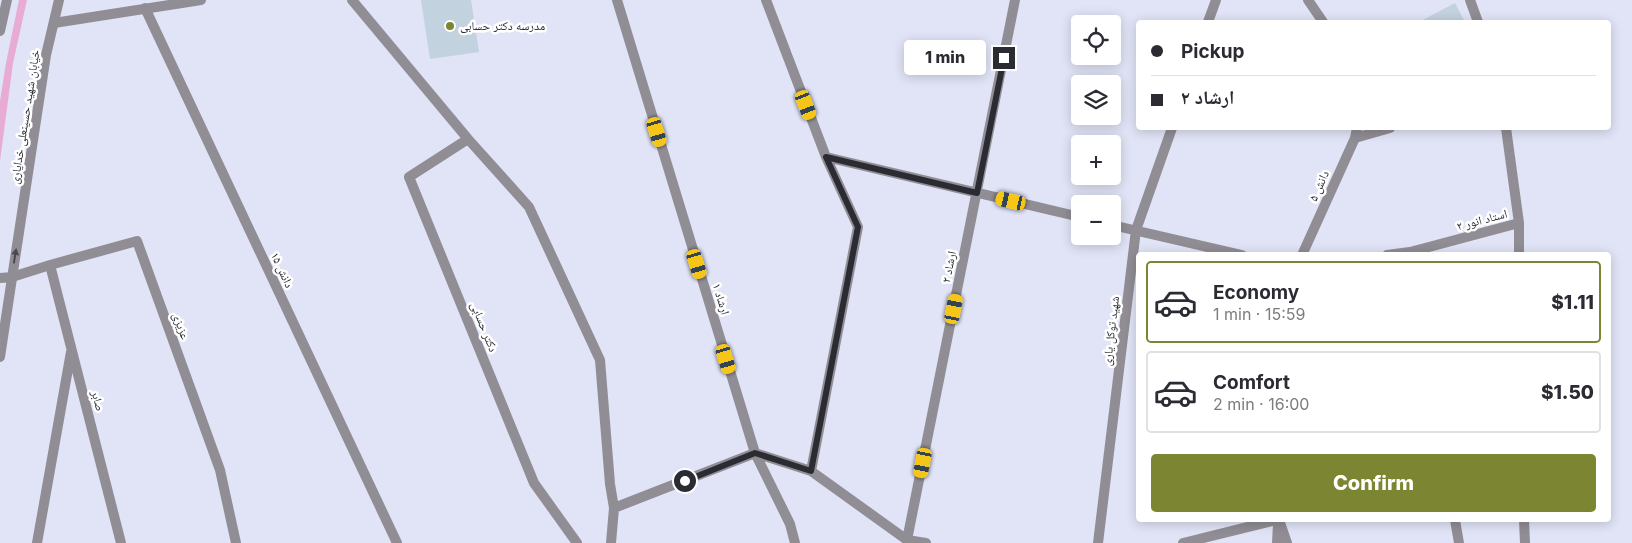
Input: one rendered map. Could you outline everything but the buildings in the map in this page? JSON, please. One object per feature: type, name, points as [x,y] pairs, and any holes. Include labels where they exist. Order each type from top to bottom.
[{"type":"street","points":[[0,31],[7,0]]},
{"type":"street","name":"خیابان شهید حسینعلی خدایاری","points":[[0,356],[46,55],[58,0]]},
{"type":"street","points":[[54,23],[201,0]]},
{"type":"street","points":[[352,0],[468,139],[529,207],[600,360],[610,484],[614,508],[611,543]]},
{"type":"street","name":"ارشاد ۱","points":[[617,0],[755,453],[790,524],[795,543]]},
{"type":"street","points":[[766,0],[826,157],[858,227],[811,471]]},
{"type":"street","name":"ارشاد ۲","points":[[907,540],[1015,0]]},
{"type":"street","points":[[1209,20],[1216,0]]},
{"type":"street","points":[[1308,0],[1322,20]]},
{"type":"street","points":[[1470,0],[1477,20]]},
{"type":"street","name":"دانش ۱۵","points":[[145,8],[397,543]]},
{"type":"street","name":"شهید توکل یاری","points":[[1098,543],[1136,230],[1171,130]]},
{"type":"street","points":[[1356,133],[1376,130]]},
{"type":"street","name":"استاد انور ۲","points":[[1414,252],[1518,223],[1506,130]]},
{"type":"street","name":"دانش ۵","points":[[1303,252],[1356,133]]},
{"type":"street","name":"دکتر حسابی","points":[[468,139],[409,177],[534,483],[577,543]]},
{"type":"street","points":[[826,157],[1071,215]]},
{"type":"street","points":[[1518,223],[1519,252]]},
{"type":"street","points":[[1121,227],[1229,252]]},
{"type":"street","name":"عزیزی","points":[[0,278],[12,277],[137,241],[220,470],[236,543]]},
{"type":"street","name":"صابر","points":[[50,265],[121,543]]},
{"type":"street","points":[[37,543],[71,349]]},
{"type":"street","points":[[614,508],[755,453],[811,471],[907,540],[926,543]]},
{"type":"street","points":[[1183,543],[1269,522]]},
{"type":"street","points":[[1277,522],[1277,543]]},
{"type":"street","points":[[1278,522],[1287,543]]},
{"type":"street","points":[[1455,522],[1459,543]]},
{"type":"street","points":[[1524,522],[1525,543]]},
{"type":"shaded area","points":[[19,0],[27,0],[13,63],[0,161],[0,101]]},
{"type":"place","name":"مدرسه دکتر حسابی","points":[[450,26]]},
{"type":"route","points":[[685,481],[755,453],[811,471],[858,227],[826,157],[977,193],[1004,58]]}]
